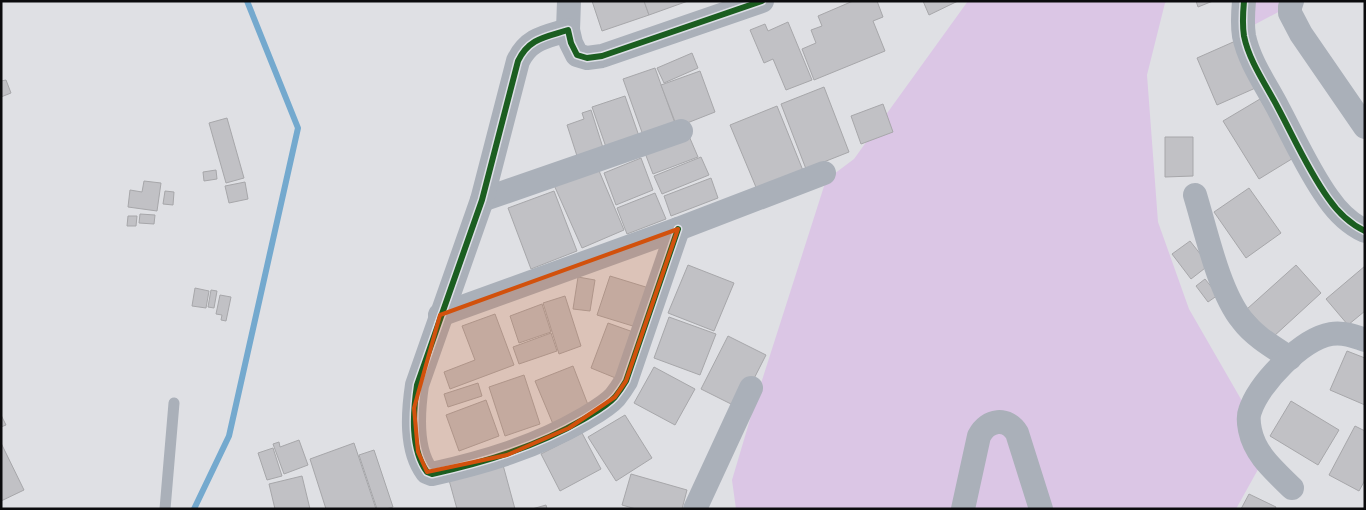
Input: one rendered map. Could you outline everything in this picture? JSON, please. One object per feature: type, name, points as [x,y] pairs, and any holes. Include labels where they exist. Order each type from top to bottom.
[{"type":"street","points":[[569,1],[568,30],[571,43],[577,55],[586,58],[602,56],[762,1]]},
{"type":"street","points":[[1244,1],[1244,36],[1252,58],[1328,198],[1342,214],[1365,231]]},
{"type":"street","points":[[1292,1],[1290,13],[1301,34],[1365,127]]},
{"type":"street","points":[[568,30],[531,43],[521,55],[482,200],[440,315],[417,385],[414,408],[414,432],[418,452],[424,467],[430,474],[475,464],[536,443],[584,419],[615,397],[626,381],[678,229]]},
{"type":"street","points":[[482,200],[681,131]]},
{"type":"street","points":[[440,315],[678,229],[824,172]]},
{"type":"street","points":[[1195,195],[1231,304],[1242,321],[1256,334],[1290,358]]},
{"type":"street","points":[[1292,488],[1267,464],[1257,449],[1250,430],[1249,412],[1256,398],[1272,376],[1309,343],[1320,337],[1332,334],[1342,334],[1365,340]]},
{"type":"street","points":[[695,509],[751,388]]},
{"type":"street","points":[[963,509],[979,436],[983,429],[996,421],[1008,424],[1017,433],[1040,509]]},
{"type":"lane","points":[[164,509],[174,403]]},
{"type":"highlighted area","points":[[678,229],[626,381],[615,397],[569,428],[507,455],[427,472],[418,452],[414,408],[440,315]]},
{"type":"shaded area","points":[[968,1],[1168,1],[1165,3],[1147,75],[1158,222],[1189,309],[1261,434],[1261,464],[1236,509],[736,509],[732,480],[826,180],[854,159]]},
{"type":"shaded area","points":[[1238,1],[1284,1],[1282,10],[1250,27]]},
{"type":"building","points":[[592,1],[644,1],[649,15],[602,31]]},
{"type":"building","points":[[644,1],[688,1],[649,15]]},
{"type":"building","points":[[853,1],[877,1],[883,17],[873,21],[885,51],[814,80],[802,49],[816,43],[811,30],[822,26],[818,16]]},
{"type":"building","points":[[923,1],[958,1],[929,15]]},
{"type":"building","points":[[1196,1],[1213,1],[1198,7]]},
{"type":"building","points":[[788,22],[812,80],[786,90],[773,59],[764,63],[750,30],[765,24],[768,31]]},
{"type":"building","points":[[1240,39],[1260,86],[1217,105],[1197,58]]},
{"type":"building","points":[[692,53],[698,68],[664,83],[657,68]]},
{"type":"building","points":[[655,68],[676,126],[644,138],[623,79]]},
{"type":"building","points":[[700,71],[715,112],[677,127],[661,85]]},
{"type":"building","points":[[6,80],[11,93],[1,97],[1,81]]},
{"type":"building","points":[[824,87],[849,152],[806,169],[781,104]]},
{"type":"building","points":[[625,96],[640,139],[607,150],[592,107]]},
{"type":"building","points":[[1260,99],[1295,157],[1259,179],[1223,121]]},
{"type":"building","points":[[883,104],[893,132],[861,144],[851,116]]},
{"type":"building","points":[[777,106],[804,173],[758,192],[730,125]]},
{"type":"building","points":[[591,110],[604,151],[578,159],[567,125],[584,119],[582,113]]},
{"type":"building","points":[[227,118],[244,178],[226,183],[209,123]]},
{"type":"building","points":[[689,136],[698,157],[653,174],[645,153]]},
{"type":"building","points":[[1165,137],[1193,137],[1193,176],[1165,177]]},
{"type":"building","points":[[701,157],[709,175],[662,194],[654,176]]},
{"type":"building","points":[[641,158],[653,190],[616,205],[604,173]]},
{"type":"building","points":[[597,166],[624,230],[582,248],[554,185]]},
{"type":"building","points":[[216,170],[217,179],[204,181],[203,172]]},
{"type":"building","points":[[711,178],[718,198],[671,216],[664,196]]},
{"type":"building","points":[[144,181],[161,183],[157,211],[128,207],[130,190],[142,192]]},
{"type":"building","points":[[245,182],[248,199],[229,203],[225,186]]},
{"type":"building","points":[[1249,188],[1281,233],[1246,258],[1214,212]]},
{"type":"building","points":[[165,191],[174,192],[173,205],[163,204]]},
{"type":"building","points":[[554,191],[577,251],[531,269],[508,208]]},
{"type":"building","points":[[655,193],[666,219],[627,234],[617,208]]},
{"type":"building","points":[[140,214],[155,215],[154,224],[139,223]]},
{"type":"building","points":[[128,216],[137,216],[136,226],[127,226]]},
{"type":"building","points":[[1190,241],[1209,265],[1191,279],[1172,254]]},
{"type":"building","points":[[688,265],[734,283],[714,331],[668,313]]},
{"type":"building","points":[[1296,265],[1321,293],[1273,337],[1247,309]]},
{"type":"building","points":[[1365,266],[1365,311],[1348,325],[1326,299]]},
{"type":"building","points":[[610,276],[649,288],[636,327],[597,315]]},
{"type":"building","points":[[578,277],[595,280],[590,311],[573,309]]},
{"type":"building","points":[[1205,279],[1218,295],[1208,302],[1196,286]]},
{"type":"building","points":[[195,288],[209,291],[206,308],[192,306]]},
{"type":"building","points":[[211,290],[217,291],[214,308],[208,307]]},
{"type":"building","points":[[220,295],[231,297],[226,321],[221,320],[222,315],[216,314]]},
{"type":"building","points":[[565,296],[581,346],[559,354],[543,303]]},
{"type":"building","points":[[542,304],[551,332],[519,343],[510,316]]},
{"type":"building","points":[[495,314],[514,365],[450,389],[444,372],[475,360],[462,326]]},
{"type":"building","points":[[669,317],[716,334],[700,375],[654,358]]},
{"type":"building","points":[[608,323],[636,333],[618,379],[591,368]]},
{"type":"building","points":[[551,333],[557,351],[519,364],[513,347]]},
{"type":"building","points":[[728,336],[766,355],[739,408],[701,389]]},
{"type":"building","points":[[1347,351],[1365,358],[1365,405],[1330,390]]},
{"type":"building","points":[[573,366],[590,410],[553,424],[535,381]]},
{"type":"building","points":[[654,367],[695,389],[675,425],[634,403]]},
{"type":"building","points":[[524,375],[540,424],[505,436],[489,387]]},
{"type":"building","points":[[478,383],[482,396],[448,407],[444,394]]},
{"type":"building","points":[[486,400],[499,436],[459,451],[446,415]]},
{"type":"building","points":[[1291,401],[1339,430],[1318,465],[1270,436]]},
{"type":"building","points":[[1,415],[6,425],[1,427]]},
{"type":"building","points":[[625,415],[652,458],[616,481],[588,437]]},
{"type":"building","points":[[1355,426],[1365,431],[1365,480],[1359,491],[1329,475]]},
{"type":"building","points":[[582,433],[601,469],[560,491],[541,454]]},
{"type":"building","points":[[299,440],[308,465],[284,474],[273,444],[279,442],[280,447]]},
{"type":"building","points":[[1,443],[24,490],[1,501]]},
{"type":"building","points":[[354,443],[376,509],[326,509],[310,459]]},
{"type":"building","points":[[273,448],[282,476],[267,480],[258,453]]},
{"type":"building","points":[[374,450],[393,507],[386,509],[377,509],[359,455]]},
{"type":"building","points":[[503,465],[515,509],[457,509],[449,480]]},
{"type":"building","points":[[631,474],[687,490],[682,509],[636,509],[622,505]]},
{"type":"building","points":[[302,476],[310,509],[275,509],[269,484]]},
{"type":"building","points":[[1249,494],[1276,507],[1275,509],[1241,509]]},
{"type":"building","points":[[546,505],[547,509],[532,509]]},
{"type":"waterway","points":[[194,509],[229,436],[298,128],[247,1]]},
{"type":"cycle path","points":[[678,229],[626,381],[612,400],[596,412],[566,429],[529,446],[432,474],[427,472],[415,441],[414,407],[417,385],[482,200],[518,61],[522,53],[533,43],[568,30],[571,43],[577,55],[587,58],[602,56],[762,1]]},
{"type":"cycle path","points":[[1244,1],[1244,36],[1258,73],[1321,187],[1340,212],[1354,225],[1365,231]]}]
